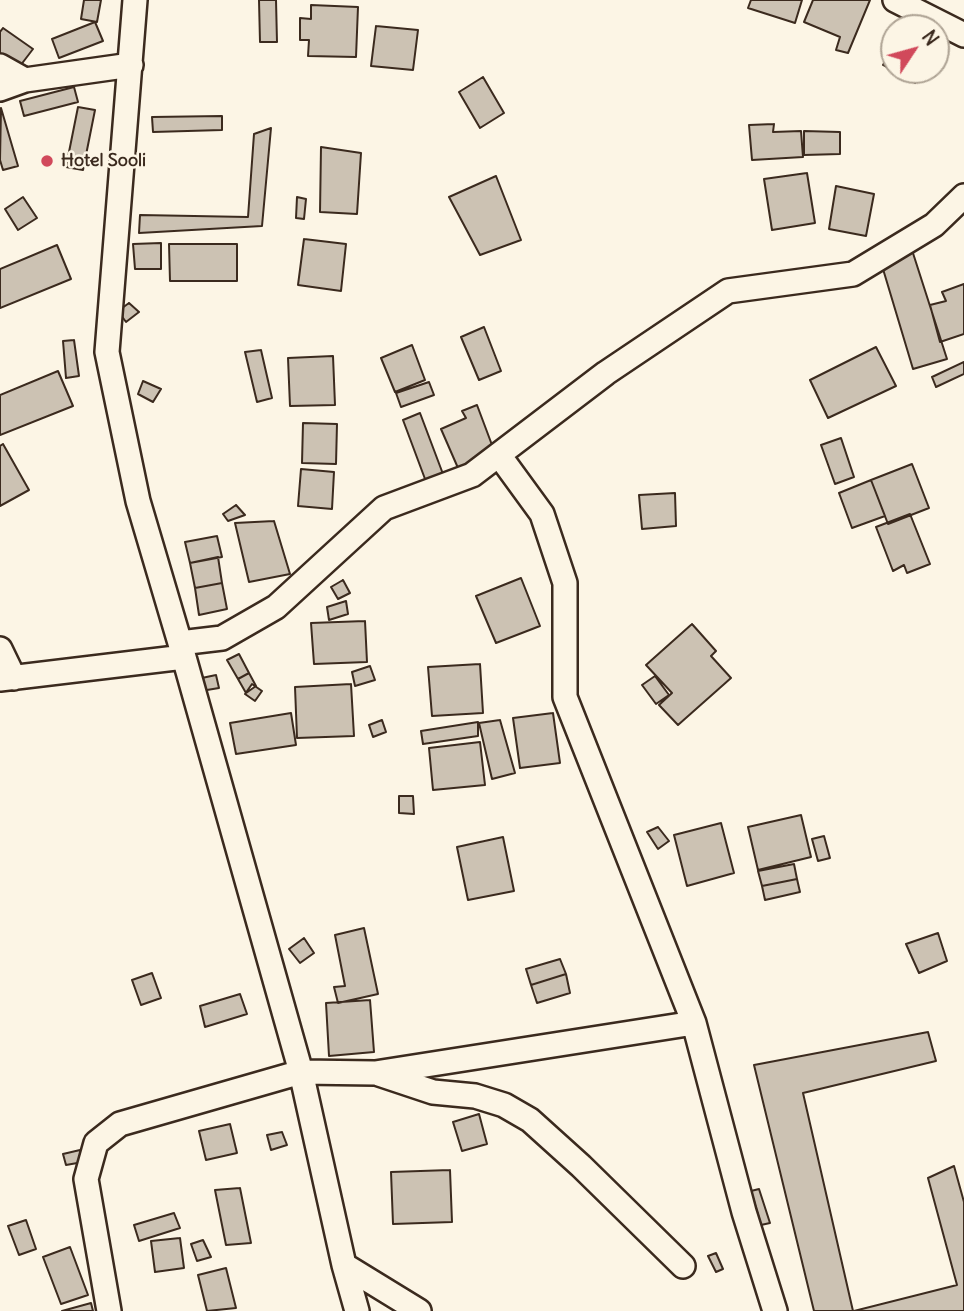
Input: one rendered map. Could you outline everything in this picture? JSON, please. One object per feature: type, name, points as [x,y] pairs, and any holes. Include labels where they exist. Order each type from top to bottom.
[{"type":"street","points":[[135,0],[107,352],[138,501],[301,1072],[344,1265],[357,1311]]},
{"type":"street","points":[[895,0],[964,35]]},
{"type":"street","points":[[0,89],[25,80],[131,65]]},
{"type":"street","points":[[0,66],[25,80]]},
{"type":"street","points":[[0,649],[7,678],[182,650],[222,638],[276,607],[384,508],[472,475],[606,373],[728,291],[853,274],[934,225],[964,196]]},
{"type":"street","points":[[499,455],[542,514],[565,583],[565,697],[694,1023],[744,1212],[775,1311]]},
{"type":"street","points":[[109,1311],[86,1179],[96,1143],[120,1124],[301,1072],[374,1073],[694,1023]]},
{"type":"street","points":[[374,1073],[433,1092],[475,1096],[504,1105],[530,1120],[683,1266]]},
{"type":"street","points":[[344,1265],[419,1311]]},
{"type":"building","points":[[84,0],[101,0],[97,22],[81,19]]},
{"type":"building","points":[[259,0],[276,0],[277,42],[260,42]]},
{"type":"building","points":[[751,0],[802,0],[795,23],[748,8]]},
{"type":"building","points":[[813,0],[870,0],[848,53],[836,50],[840,37],[804,22]]},
{"type":"building","points":[[311,5],[358,7],[356,57],[308,56],[309,40],[300,40],[300,18],[311,19]]},
{"type":"building","points":[[95,22],[103,41],[59,58],[52,39]]},
{"type":"building","points":[[376,26],[418,30],[413,70],[371,66]]},
{"type":"building","points":[[3,28],[33,49],[17,70],[0,58],[0,32]]},
{"type":"building","points":[[483,77],[504,113],[480,128],[459,92]]},
{"type":"building","points":[[74,87],[78,102],[24,116],[20,101]]},
{"type":"building","points":[[78,107],[95,110],[83,170],[66,167]]},
{"type":"building","points":[[1,108],[18,166],[3,170],[0,160]]},
{"type":"building","points":[[222,116],[222,130],[153,132],[152,117]]},
{"type":"building","points":[[774,124],[773,132],[801,131],[803,157],[752,160],[749,125]]},
{"type":"building","points":[[271,128],[262,226],[139,233],[140,215],[248,217],[254,134]]},
{"type":"building","points":[[804,131],[840,132],[840,154],[804,155]]},
{"type":"building","points":[[321,147],[361,153],[357,214],[320,212]]},
{"type":"building","points":[[807,173],[815,223],[772,230],[764,179]]},
{"type":"building","points":[[496,176],[521,240],[480,255],[449,197]]},
{"type":"building","points":[[836,186],[874,194],[866,236],[829,229]]},
{"type":"building","points":[[23,197],[37,218],[18,230],[5,209]]},
{"type":"building","points":[[297,197],[306,199],[304,219],[296,218]]},
{"type":"building","points":[[304,239],[346,244],[341,291],[298,285]]},
{"type":"building","points":[[161,243],[161,269],[135,269],[133,244]]},
{"type":"building","points":[[169,244],[237,244],[237,281],[170,281]]},
{"type":"building","points":[[57,245],[71,279],[0,308],[0,269]]},
{"type":"building","points":[[912,250],[947,359],[913,369],[880,259]]},
{"type":"building","points":[[964,284],[964,334],[940,342],[930,305],[946,301],[942,292]]},
{"type":"building","points":[[129,303],[139,312],[126,322],[118,311]]},
{"type":"building","points":[[484,327],[501,371],[479,380],[461,337]]},
{"type":"building","points":[[74,340],[79,376],[66,378],[63,341]]},
{"type":"building","points":[[412,345],[425,380],[395,392],[381,358]]},
{"type":"building","points":[[876,347],[896,386],[828,418],[810,380]]},
{"type":"building","points":[[261,350],[272,398],[257,402],[245,352]]},
{"type":"building","points":[[333,356],[335,405],[290,406],[288,358]]},
{"type":"building","points":[[964,362],[964,374],[936,387],[932,377]]},
{"type":"building","points":[[58,371],[73,406],[0,435],[0,395]]},
{"type":"building","points":[[143,381],[161,389],[153,402],[138,394]]},
{"type":"building","points":[[429,382],[434,395],[401,407],[396,393]]},
{"type":"building","points":[[477,405],[495,453],[458,468],[441,429],[466,418],[462,411]]},
{"type":"building","points":[[420,413],[446,482],[428,487],[403,420]]},
{"type":"building","points":[[303,423],[337,424],[336,464],[302,463]]},
{"type":"building","points":[[841,438],[854,477],[835,484],[821,445]]},
{"type":"building","points":[[3,444],[29,490],[0,506],[0,446]]},
{"type":"building","points":[[912,464],[929,508],[888,524],[871,480]]},
{"type":"building","points":[[301,469],[334,472],[332,509],[298,506]]},
{"type":"building","points":[[871,480],[885,516],[852,528],[839,493]]},
{"type":"building","points":[[675,493],[676,526],[642,529],[639,495]]},
{"type":"building","points":[[236,505],[245,515],[228,521],[223,514]]},
{"type":"building","points":[[910,514],[930,564],[907,573],[904,565],[893,571],[876,527]]},
{"type":"building","points":[[274,521],[290,574],[249,582],[235,523]]},
{"type":"building","points":[[217,536],[222,557],[190,563],[185,542]]},
{"type":"building","points":[[218,557],[222,583],[195,588],[190,563]]},
{"type":"building","points":[[521,578],[540,626],[496,643],[476,596]]},
{"type":"building","points":[[343,580],[350,593],[338,599],[331,587]]},
{"type":"building","points":[[222,583],[227,609],[199,615],[195,588]]},
{"type":"building","points":[[346,601],[348,614],[329,620],[327,607]]},
{"type":"building","points":[[365,621],[367,662],[314,664],[311,623]]},
{"type":"building","points":[[692,624],[716,651],[711,656],[731,678],[678,725],[659,705],[672,693],[646,665]]},
{"type":"building","points":[[239,654],[249,673],[238,679],[227,660]]},
{"type":"building","points":[[480,664],[483,713],[432,716],[428,667]]},
{"type":"building","points":[[370,666],[375,680],[355,686],[352,672]]},
{"type":"building","points":[[249,673],[256,686],[246,693],[238,679]]},
{"type":"building","points":[[216,675],[219,688],[201,691],[197,679]]},
{"type":"building","points":[[655,676],[669,695],[656,704],[642,685]]},
{"type":"building","points":[[252,684],[262,691],[255,701],[245,694]]},
{"type":"building","points":[[351,684],[354,736],[297,738],[295,687]]},
{"type":"building","points":[[291,713],[296,745],[236,754],[230,723]]},
{"type":"building","points":[[553,713],[560,763],[520,768],[513,718]]},
{"type":"building","points":[[382,720],[386,732],[373,737],[369,725]]},
{"type":"building","points":[[500,720],[515,773],[492,779],[479,723]]},
{"type":"building","points":[[478,722],[478,736],[423,744],[421,731]]},
{"type":"building","points":[[480,742],[485,785],[433,790],[429,748]]},
{"type":"building","points":[[399,796],[413,796],[414,814],[399,813]]},
{"type":"building","points":[[801,815],[811,857],[758,870],[748,827]]},
{"type":"building","points":[[721,823],[734,873],[687,886],[674,835]]},
{"type":"building","points":[[658,827],[669,841],[658,849],[647,832]]},
{"type":"building","points":[[824,836],[830,858],[818,861],[812,839]]},
{"type":"building","points":[[503,837],[514,891],[468,900],[457,847]]},
{"type":"building","points":[[794,864],[797,879],[762,886],[758,871]]},
{"type":"building","points":[[797,879],[800,892],[765,900],[762,886]]},
{"type":"building","points":[[364,928],[378,994],[338,1003],[334,987],[345,986],[335,935]]},
{"type":"building","points":[[938,933],[947,961],[919,973],[906,944]]},
{"type":"building","points":[[304,938],[314,953],[300,963],[289,949]]},
{"type":"building","points":[[560,959],[566,974],[531,985],[526,969]]},
{"type":"building","points":[[152,973],[161,998],[141,1005],[132,980]]},
{"type":"building","points":[[566,974],[570,993],[537,1003],[531,985]]},
{"type":"building","points":[[240,994],[247,1014],[205,1027],[200,1006]]},
{"type":"building","points":[[370,1000],[374,1052],[329,1056],[326,1003]]},
{"type":"building","points":[[928,1032],[936,1061],[803,1093],[853,1311],[814,1311],[754,1065]]},
{"type":"building","points":[[479,1114],[487,1144],[462,1151],[453,1122]]},
{"type":"building","points":[[230,1124],[237,1153],[206,1160],[199,1131]]},
{"type":"building","points":[[282,1132],[287,1145],[271,1150],[267,1135]]},
{"type":"building","points":[[80,1150],[83,1162],[66,1165],[63,1154]]},
{"type":"building","points":[[954,1166],[964,1202],[964,1311],[854,1311],[957,1285],[928,1178]]},
{"type":"building","points":[[450,1170],[452,1222],[393,1224],[391,1172]]},
{"type":"building","points":[[240,1188],[251,1243],[226,1245],[215,1190]]},
{"type":"building","points":[[759,1189],[770,1223],[761,1225],[751,1191]]},
{"type":"building","points":[[174,1213],[180,1228],[139,1241],[134,1225]]},
{"type":"building","points":[[26,1220],[36,1249],[19,1255],[8,1226]]},
{"type":"building","points":[[180,1238],[184,1268],[155,1272],[151,1241]]},
{"type":"building","points":[[203,1240],[211,1257],[197,1261],[191,1244]]},
{"type":"building","points":[[70,1247],[88,1295],[61,1304],[43,1257]]},
{"type":"building","points":[[716,1253],[723,1269],[716,1272],[708,1256]]},
{"type":"building","points":[[226,1268],[236,1308],[207,1311],[198,1275]]},
{"type":"building","points":[[91,1303],[93,1311],[62,1311]]},
{"type":"place","name":"Hotel Sooli","points":[[47,161]]}]
